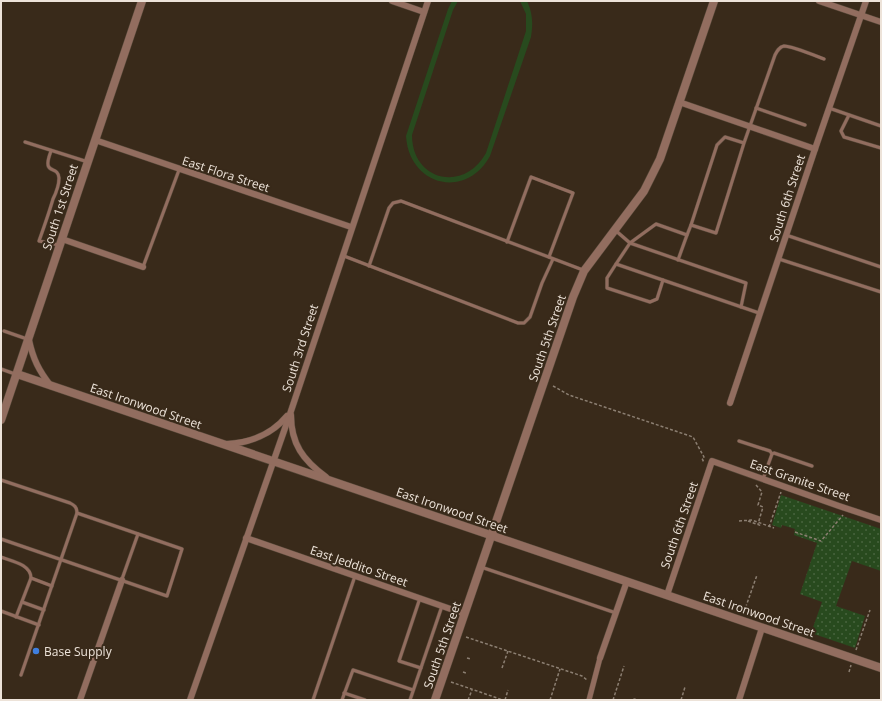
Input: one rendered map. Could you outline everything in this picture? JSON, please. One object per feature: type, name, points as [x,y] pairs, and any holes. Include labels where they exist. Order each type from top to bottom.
[{"type":"street","name":"South 1st Street","points":[[1,420],[142,1]]},
{"type":"street","points":[[392,1],[424,12]]},
{"type":"street","name":"South 3rd Street","points":[[190,700],[291,411],[351,227],[428,1]]},
{"type":"street","name":"South 5th Street","points":[[435,700],[573,297],[584,271],[644,191],[657,166],[714,1]]},
{"type":"street","points":[[819,1],[881,22]]},
{"type":"street","name":"South 6th Street","points":[[730,403],[866,1]]},
{"type":"street","points":[[679,102],[815,149]]},
{"type":"street","name":"East Flora Street","points":[[95,140],[179,170],[351,227]]},
{"type":"street","points":[[61,242],[143,267]]},
{"type":"street","points":[[28,339],[32,355],[40,372],[51,386]]},
{"type":"street","name":"East Ironwood Street","points":[[16,374],[881,668]]},
{"type":"street","points":[[223,445],[248,441],[266,434],[281,423],[291,411]]},
{"type":"street","points":[[291,411],[292,431],[297,447],[308,462],[331,482]]},
{"type":"street","name":"South 6th Street","points":[[667,595],[712,461]]},
{"type":"street","name":"East Granite Street","points":[[712,461],[881,520]]},
{"type":"street","name":"East Jeddito Street","points":[[246,538],[465,614]]},
{"type":"street","points":[[80,700],[122,580]]},
{"type":"street","points":[[589,700],[600,658],[627,582]]},
{"type":"street","points":[[739,700],[762,628]]},
{"type":"lane","points":[[691,225],[716,233],[744,143],[775,55],[779,48],[783,46],[790,47],[824,59]]},
{"type":"lane","points":[[756,108],[805,125]]},
{"type":"lane","points":[[829,108],[881,126]]},
{"type":"lane","points":[[849,115],[841,131],[844,137],[881,148]]},
{"type":"lane","points":[[678,260],[718,145],[725,137],[744,143]]},
{"type":"lane","points":[[25,142],[88,162]]},
{"type":"lane","points":[[51,151],[47,164],[48,167],[58,173],[59,178],[39,241],[61,242]]},
{"type":"lane","points":[[143,267],[179,170]]},
{"type":"lane","points":[[342,255],[518,323],[524,323],[530,317],[573,193],[531,177],[507,242]]},
{"type":"lane","points":[[369,266],[389,208],[393,203],[401,201],[584,271]]},
{"type":"lane","points":[[663,280],[657,299],[650,302],[607,288],[606,278],[630,243],[656,224],[687,235]]},
{"type":"lane","points":[[615,230],[630,243],[746,283],[741,307]]},
{"type":"lane","points":[[786,235],[881,267]]},
{"type":"lane","points":[[779,259],[881,292]]},
{"type":"lane","points":[[616,264],[760,314]]},
{"type":"lane","points":[[4,331],[28,339]]},
{"type":"lane","points":[[1,369],[16,374]]},
{"type":"lane","points":[[739,441],[770,451],[772,454],[774,453],[812,466]]},
{"type":"lane","points":[[763,479],[772,454]]},
{"type":"lane","points":[[1,480],[70,503],[76,507],[77,513],[21,675]]},
{"type":"lane","points":[[1,538],[167,596],[182,549],[77,513]]},
{"type":"lane","points":[[122,580],[138,534]]},
{"type":"lane","points":[[1,557],[26,567],[31,575],[16,617]]},
{"type":"lane","points":[[481,568],[616,613]]},
{"type":"lane","points":[[313,700],[355,576]]},
{"type":"lane","points":[[31,578],[52,586]]},
{"type":"lane","points":[[420,598],[399,661],[421,668]]},
{"type":"lane","points":[[22,602],[44,610]]},
{"type":"lane","points":[[410,700],[442,606]]},
{"type":"lane","points":[[1,611],[39,625]]},
{"type":"lane","points":[[342,700],[352,670],[414,690]]},
{"type":"lane","points":[[344,693],[365,700]]},
{"type":"path","points":[[553,386],[569,395],[694,437],[704,457],[702,458],[704,464]]},
{"type":"path","points":[[688,494],[692,487],[698,482]]},
{"type":"path","points":[[756,485],[762,492],[758,505],[763,507],[758,523]]},
{"type":"path","points":[[770,527],[783,486]]},
{"type":"path","points":[[795,532],[821,541],[843,515]]},
{"type":"path","points":[[739,521],[752,520],[774,528]]},
{"type":"path","points":[[758,523],[762,526]]},
{"type":"path","points":[[744,612],[756,575]]},
{"type":"path","points":[[856,650],[870,610]]},
{"type":"path","points":[[466,637],[582,676],[593,682]]},
{"type":"path","points":[[502,668],[508,651]]},
{"type":"path","points":[[849,672],[851,665]]},
{"type":"path","points":[[613,700],[624,666]]},
{"type":"path","points":[[550,700],[560,669]]},
{"type":"path","points":[[451,682],[504,700],[508,690]]},
{"type":"path","points":[[550,685],[554,687]]},
{"type":"path","points":[[681,700],[685,687]]},
{"type":"path","points":[[468,700],[472,690]]},
{"type":"path","points":[[548,693],[552,695]]},
{"type":"path","points":[[634,700],[638,700]]},
{"type":"green space","points":[[452,1],[458,1],[453,10],[412,135],[414,151],[420,163],[430,171],[441,176],[453,177],[465,174],[477,166],[486,153],[526,31],[526,14],[520,1],[527,1],[532,23],[531,37],[490,156],[480,170],[467,178],[454,182],[440,181],[428,176],[417,166],[409,153],[406,136],[448,9]]},
{"type":"green space","points":[[781,495],[881,529],[881,571],[852,561],[836,606],[865,616],[855,648],[811,633],[822,602],[800,594],[817,543],[794,535],[795,529],[782,525],[781,528],[772,525]]},
{"type":"place","name":"Base Supply","points":[[36,651]]}]
